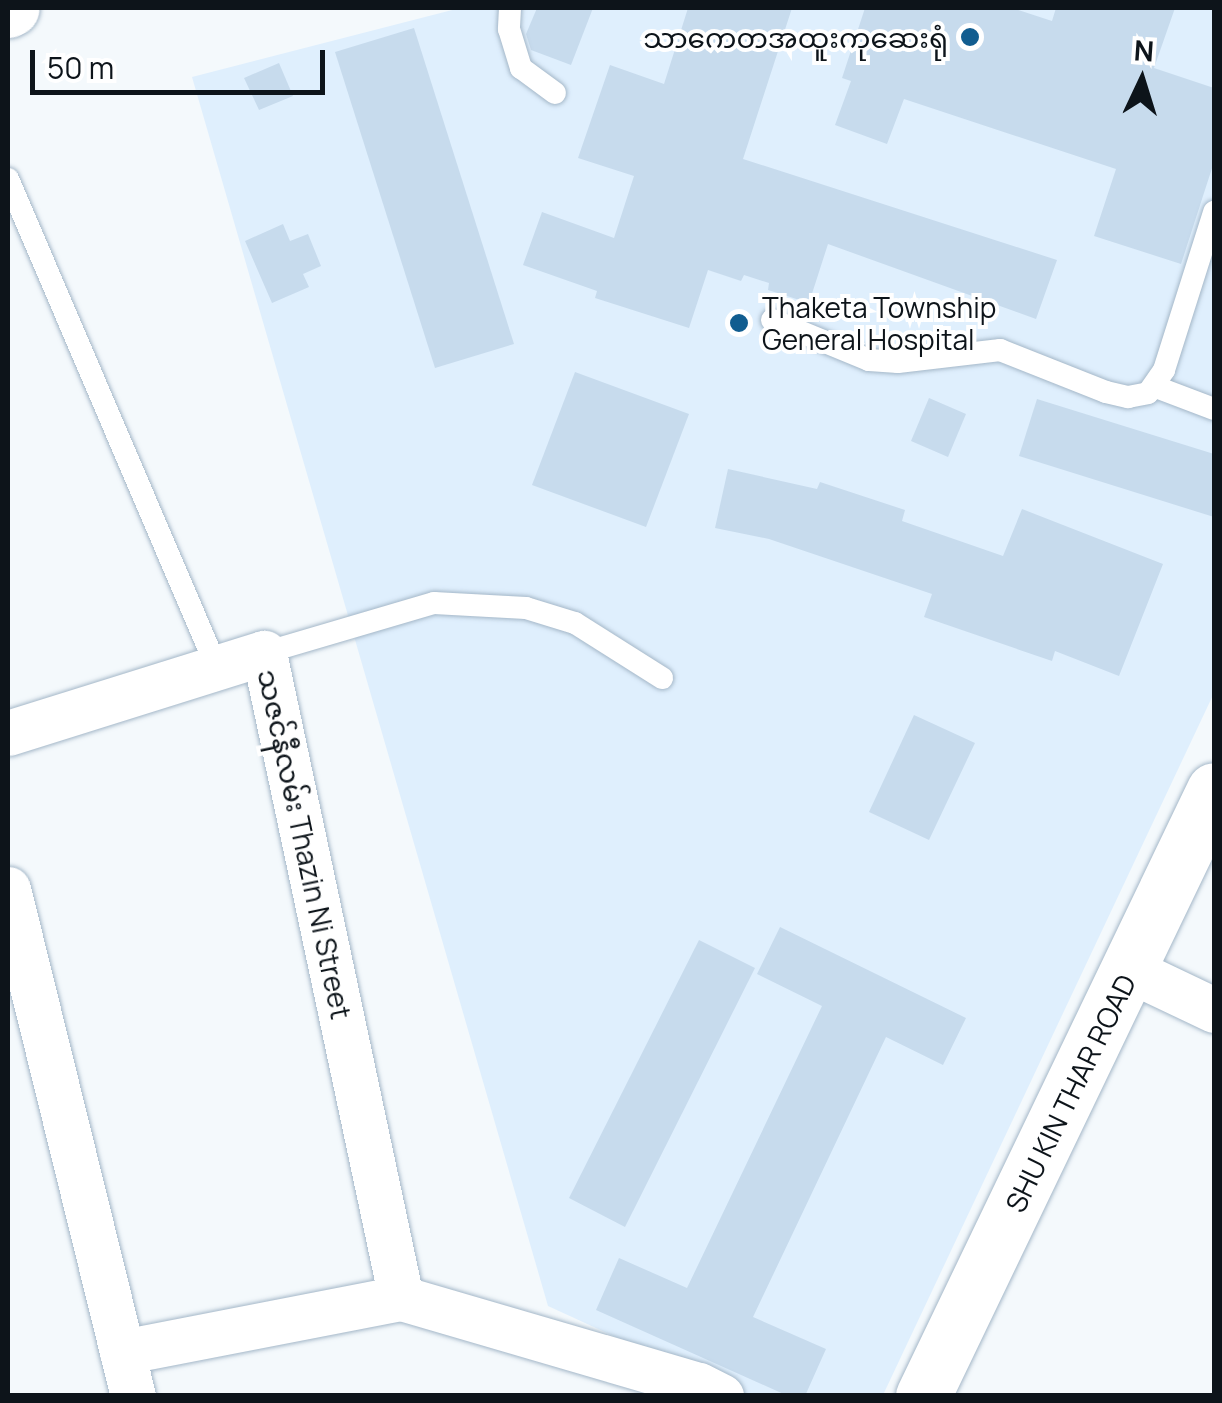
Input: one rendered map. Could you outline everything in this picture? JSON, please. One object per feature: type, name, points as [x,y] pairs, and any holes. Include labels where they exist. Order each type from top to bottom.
[{"type":"street","name":"သဇင်နီလမ်း Thazin Ni Street","points":[[8,733],[264,653],[401,1298]]},
{"type":"street","name":"SHU KIN THAR ROAD","points":[[923,1396],[1214,790]]},
{"type":"street","points":[[8,889],[133,1396]]},
{"type":"street","points":[[1130,970],[1214,1010]]},
{"type":"street","points":[[122,1352],[401,1298],[699,1385],[721,1396]]},
{"type":"lane","points":[[510,8],[509,29],[521,68],[554,93]]},
{"type":"lane","points":[[8,178],[217,668]]},
{"type":"lane","points":[[1156,388],[1214,212]]},
{"type":"lane","points":[[772,320],[869,360],[898,362],[1000,350],[1106,392],[1128,397],[1156,388],[1214,409]]},
{"type":"lane","points":[[264,653],[434,603],[526,608],[575,623],[662,678]]},
{"type":"shaded area","points":[[460,8],[1214,8],[1214,693],[883,1395],[742,1395],[548,1306],[192,77]]},
{"type":"building","points":[[537,8],[593,8],[571,65],[531,50],[526,34]]},
{"type":"building","points":[[688,8],[792,8],[743,159],[1057,260],[1036,319],[828,244],[809,303],[768,290],[769,283],[744,275],[741,281],[708,270],[689,328],[595,298],[597,291],[523,265],[542,212],[614,238],[634,176],[578,158],[610,65],[664,84]]},
{"type":"building","points":[[865,8],[1012,8],[1052,21],[1056,8],[1175,8],[1154,68],[1214,88],[1214,162],[1181,264],[1094,236],[1116,169],[904,99],[887,144],[835,125],[851,81],[842,78]]},
{"type":"building","points":[[414,28],[514,344],[435,368],[335,52]]},
{"type":"building","points":[[279,63],[293,96],[259,110],[244,78]]},
{"type":"building","points":[[283,224],[290,241],[308,234],[321,266],[303,274],[309,287],[272,303],[245,241]]},
{"type":"building","points":[[575,372],[689,414],[646,527],[532,485]]},
{"type":"building","points":[[929,398],[966,414],[948,457],[911,441]]},
{"type":"building","points":[[1037,399],[1214,454],[1214,517],[1019,456]]},
{"type":"building","points":[[728,469],[817,489],[820,482],[905,510],[902,521],[1003,556],[1022,509],[1163,564],[1119,676],[1055,651],[1052,661],[924,617],[932,594],[769,539],[715,528]]},
{"type":"building","points":[[914,715],[975,743],[929,840],[869,812]]},
{"type":"building","points":[[780,927],[966,1018],[943,1065],[886,1037],[753,1317],[826,1349],[805,1396],[788,1396],[596,1310],[619,1258],[687,1288],[822,1006],[757,974]]},
{"type":"building","points":[[699,940],[755,968],[625,1227],[569,1198]]},
{"type":"place","name":"သာကေတအထူးကုဆေးရုံ","points":[[970,37]]},
{"type":"place","name":"Thaketa Township General Hospital","points":[[739,323]]}]
